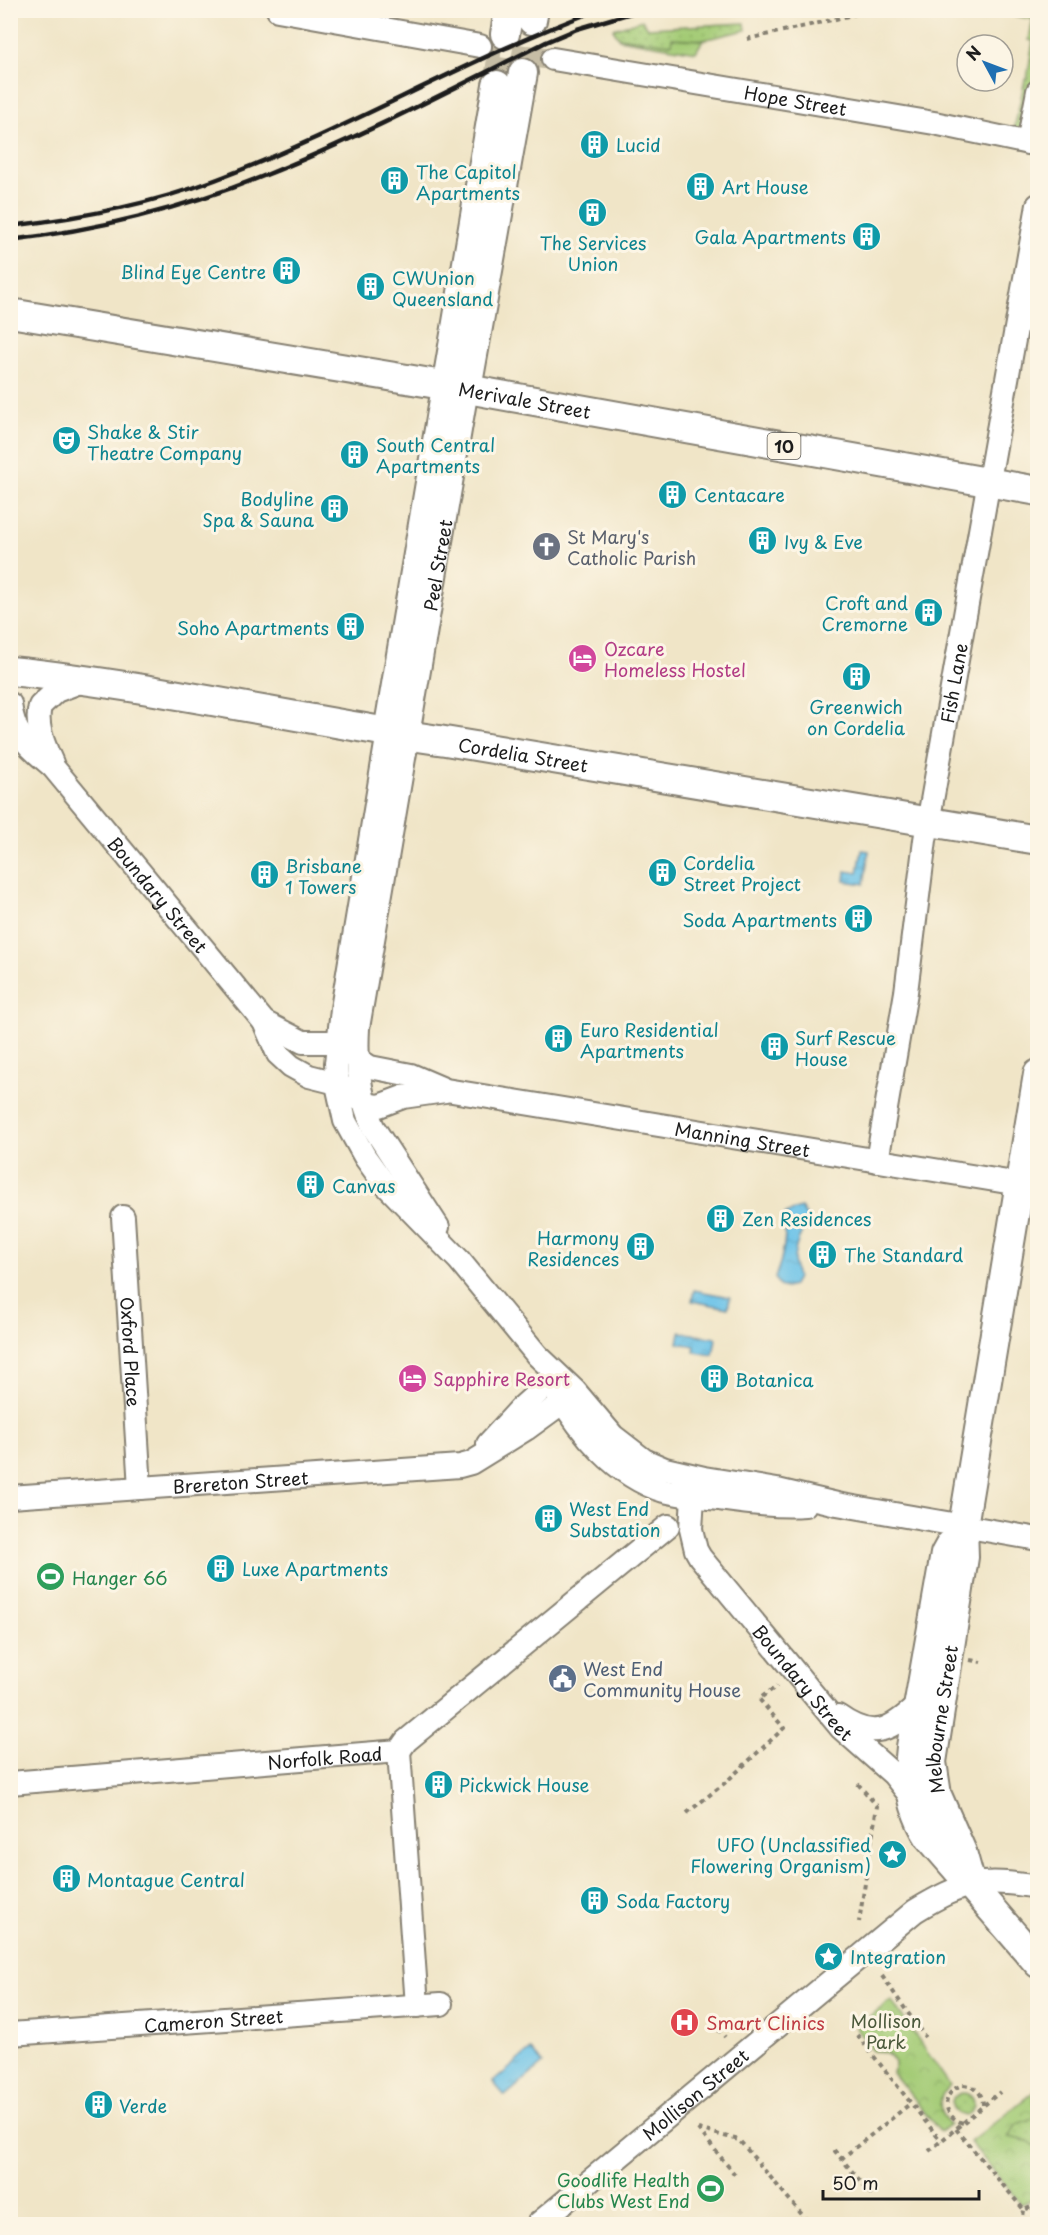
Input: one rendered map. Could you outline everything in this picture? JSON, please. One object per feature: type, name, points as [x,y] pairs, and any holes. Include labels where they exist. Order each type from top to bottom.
[{"type":"main road","name":"Peel Street","points":[[457,387],[524,73]]},
{"type":"main road","name":"Peel Street","points":[[398,734],[457,387],[496,85]]},
{"type":"main road","name":"Merivale Street","points":[[10,313],[457,387],[1038,491]]},
{"type":"main road","name":"Cordelia Street","points":[[10,671],[86,680],[1038,840]]},
{"type":"main road","name":"Melbourne Street","points":[[971,1884],[962,1852],[937,1795],[932,1762],[964,1557],[963,1526],[1028,1186],[1038,1074]]},
{"type":"main road","name":"Melbourne Street","points":[[963,1526],[945,1554],[909,1761],[912,1798],[919,1819],[929,1837],[971,1884]]},
{"type":"main road","points":[[971,1884],[1038,1963]]},
{"type":"street","points":[[278,10],[480,46]]},
{"type":"street","name":"Hope Street","points":[[553,59],[934,123],[1033,144]]},
{"type":"street","points":[[1033,144],[1038,91]]},
{"type":"street","name":"Fish Lane","points":[[877,1161],[906,992],[929,820],[1038,205]]},
{"type":"street","name":"Boundary Street","points":[[53,767],[40,730],[38,715],[40,706],[56,691],[86,680]]},
{"type":"street","name":"Boundary Street","points":[[10,704],[19,735],[53,767],[264,1022],[278,1054],[291,1066],[309,1076],[337,1083]]},
{"type":"street","name":"Peel Street","points":[[337,1046],[398,734]]},
{"type":"street","name":"Peel Street","points":[[356,1058],[357,1028],[398,734]]},
{"type":"street","name":"Boundary Street","points":[[264,1022],[303,1042],[328,1042],[337,1046]]},
{"type":"street","points":[[337,1046],[337,1083],[345,1120],[365,1158],[383,1182],[459,1260],[537,1354],[575,1391],[614,1436],[638,1457],[656,1466],[683,1474],[1038,1539]]},
{"type":"street","name":"Manning Street","points":[[337,1046],[370,1067],[411,1075],[447,1090],[1028,1186]]},
{"type":"street","points":[[356,1058],[368,1114],[380,1137],[459,1260]]},
{"type":"street","points":[[337,1083],[366,1104]]},
{"type":"street","name":"Manning Street","points":[[366,1104],[379,1106],[403,1097],[447,1090]]},
{"type":"street","name":"Oxford Place","points":[[123,1217],[140,1488]]},
{"type":"street","points":[[537,1354],[563,1402],[599,1449],[615,1465],[639,1481],[665,1491],[693,1497],[767,1506],[837,1504]]},
{"type":"street","points":[[471,1462],[521,1408],[551,1381]]},
{"type":"street","name":"Brereton Street","points":[[10,1497],[450,1467],[471,1462],[526,1430],[563,1402]]},
{"type":"street","points":[[668,1526],[664,1512],[665,1491],[683,1474]]},
{"type":"street","name":"Boundary Street","points":[[683,1474],[693,1497],[691,1528],[696,1550],[702,1560],[850,1738],[881,1762],[912,1798]]},
{"type":"street","name":"Boundary Street","points":[[668,1526],[682,1544],[702,1560]]},
{"type":"street","name":"Norfolk Road","points":[[10,1783],[399,1751],[406,1741],[668,1526]]},
{"type":"street","name":"Melbourne Street","points":[[822,1704],[853,1725],[877,1730],[895,1725],[919,1704]]},
{"type":"street","points":[[399,1751],[417,2006]]},
{"type":"street","name":"Mollison Street","points":[[538,2224],[856,1962],[909,1915],[940,1896],[971,1884],[995,1882],[1038,1887]]},
{"type":"street","name":"Cameron Street","points":[[10,2034],[441,2004]]},
{"type":"path","points":[[747,39],[783,30],[809,27],[871,10]]},
{"type":"path","points":[[687,1813],[726,1782],[784,1728],[759,1699],[777,1686]]},
{"type":"path","points":[[858,1784],[878,1806],[859,1922]]},
{"type":"path","points":[[882,1976],[925,2037]]},
{"type":"path","points":[[718,2029],[725,2037]]},
{"type":"path","points":[[857,2035],[941,2141]]},
{"type":"path","points":[[963,2123],[952,2118],[946,2108],[951,2090],[963,2085],[975,2088],[983,2098],[983,2106]]},
{"type":"path","points":[[929,2151],[1000,2092]]},
{"type":"path","points":[[842,2159],[911,2103]]},
{"type":"path","points":[[737,2177],[698,2129],[739,2140],[810,2224]]},
{"type":"path","points":[[956,2129],[1024,2210],[1022,2224]]},
{"type":"path","points":[[834,2150],[873,2196]]},
{"type":"path","points":[[1024,2210],[1037,2204]]},
{"type":"path","points":[[1033,2224],[1037,2204]]},
{"type":"green space","points":[[987,11],[1037,11],[1037,134],[1014,130],[1025,79],[1027,79],[1033,41],[1029,40],[1033,19]]},
{"type":"green space","points":[[642,20],[648,28],[745,23],[746,30],[703,40],[672,38],[671,44],[618,37],[613,29]]},
{"type":"green space","points":[[618,37],[670,44],[671,38],[703,40],[696,52]]},
{"type":"green space","name":"Mollison Park","points":[[891,2000],[950,2085],[943,2094],[940,2104],[943,2115],[950,2124],[940,2132],[893,2073],[894,2063],[890,2056],[887,2053],[873,2051],[856,2028]]},
{"type":"green space","points":[[1037,2089],[1037,2199],[1021,2204],[970,2142]]},
{"type":"green space","points":[[963,2093],[971,2096],[974,2104],[971,2112],[963,2115],[955,2112],[952,2104],[955,2096]]},
{"type":"green space","points":[[1037,2093],[1037,2147],[1028,2141],[1008,2137],[1017,2124],[1036,2117],[1034,2098]]},
{"type":"water","points":[[862,850],[869,851],[864,884],[845,881],[846,871],[858,873]]},
{"type":"water","points":[[801,1208],[808,1218],[798,1240],[795,1254],[797,1277],[793,1286],[786,1288],[779,1286],[775,1278],[784,1248],[785,1215]]},
{"type":"water","points":[[694,1290],[730,1297],[728,1308],[692,1301]]},
{"type":"water","points":[[680,1332],[716,1338],[713,1355],[694,1352],[695,1346],[678,1343]]},
{"type":"water","points":[[531,2050],[543,2064],[505,2096],[493,2082]]},
{"type":"tunnel","points":[[523,73],[532,20]]},
{"type":"tunnel","points":[[497,85],[505,34]]},
{"type":"tunnel","points":[[480,46],[502,49]]},
{"type":"tunnel","points":[[526,56],[553,59]]},
{"type":"railway","points":[[10,226],[114,209],[165,197],[215,180],[312,140],[501,50],[598,10]]},
{"type":"railway","points":[[10,240],[108,224],[204,198],[235,187],[372,128],[546,42],[577,29],[641,10]]},
{"type":"place","name":"Lucid","points":[[595,144]]},
{"type":"place","name":"The Capitol Apartments","points":[[395,181]]},
{"type":"place","name":"Art House","points":[[701,186]]},
{"type":"place","name":"The Services Union","points":[[593,213]]},
{"type":"place","name":"Gala Apartments","points":[[867,236]]},
{"type":"place","name":"Blind Eye Centre","points":[[287,271]]},
{"type":"place","name":"CWUnion Queensland","points":[[371,287]]},
{"type":"place","name":"Shake & Stir Theatre Company","points":[[66,441]]},
{"type":"place","name":"South Central Apartments","points":[[355,454]]},
{"type":"place","name":"Centacare","points":[[673,494]]},
{"type":"place","name":"Bodyline Spa & Sauna","points":[[335,508]]},
{"type":"place","name":"Ivy & Eve","points":[[763,541]]},
{"type":"place","name":"St Mary's Catholic Parish","points":[[546,546]]},
{"type":"place","name":"Croft and Cremorne","points":[[929,612]]},
{"type":"place","name":"Soho Apartments","points":[[350,627]]},
{"type":"place","name":"Ozcare Homeless Hostel","points":[[583,658]]},
{"type":"place","name":"Greenwich on Cordelia","points":[[856,677]]},
{"type":"place","name":"Cordelia Street Project","points":[[662,872]]},
{"type":"place","name":"Brisbane 1 Towers","points":[[264,875]]},
{"type":"place","name":"Soda Apartments","points":[[858,919]]},
{"type":"place","name":"Euro Residential Apartments","points":[[559,1039]]},
{"type":"place","name":"Surf Rescue House","points":[[774,1047]]},
{"type":"place","name":"Canvas","points":[[311,1185]]},
{"type":"place","name":"Zen Residences","points":[[721,1218]]},
{"type":"place","name":"Harmony Residences","points":[[640,1247]]},
{"type":"place","name":"The Standard","points":[[823,1254]]},
{"type":"place","name":"Sapphire Resort","points":[[412,1378]]},
{"type":"place","name":"Botanica","points":[[714,1379]]},
{"type":"place","name":"West End Substation","points":[[548,1518]]},
{"type":"place","name":"Luxe Apartments","points":[[221,1568]]},
{"type":"place","name":"Hanger 66","points":[[51,1577]]},
{"type":"place","name":"West End Community House","points":[[562,1678]]},
{"type":"place","name":"Pickwick House","points":[[438,1784]]},
{"type":"place","name":"UFO (Unclassified Flowering Organism)","points":[[892,1854]]},
{"type":"place","name":"Montague Central","points":[[66,1879]]},
{"type":"place","name":"Soda Factory","points":[[595,1900]]},
{"type":"place","name":"Integration","points":[[829,1956]]},
{"type":"place","name":"Smart Clinics","points":[[685,2022]]},
{"type":"place","name":"Verde","points":[[98,2105]]},
{"type":"place","name":"Goodlife Health Clubs West End","points":[[711,2189]]}]
